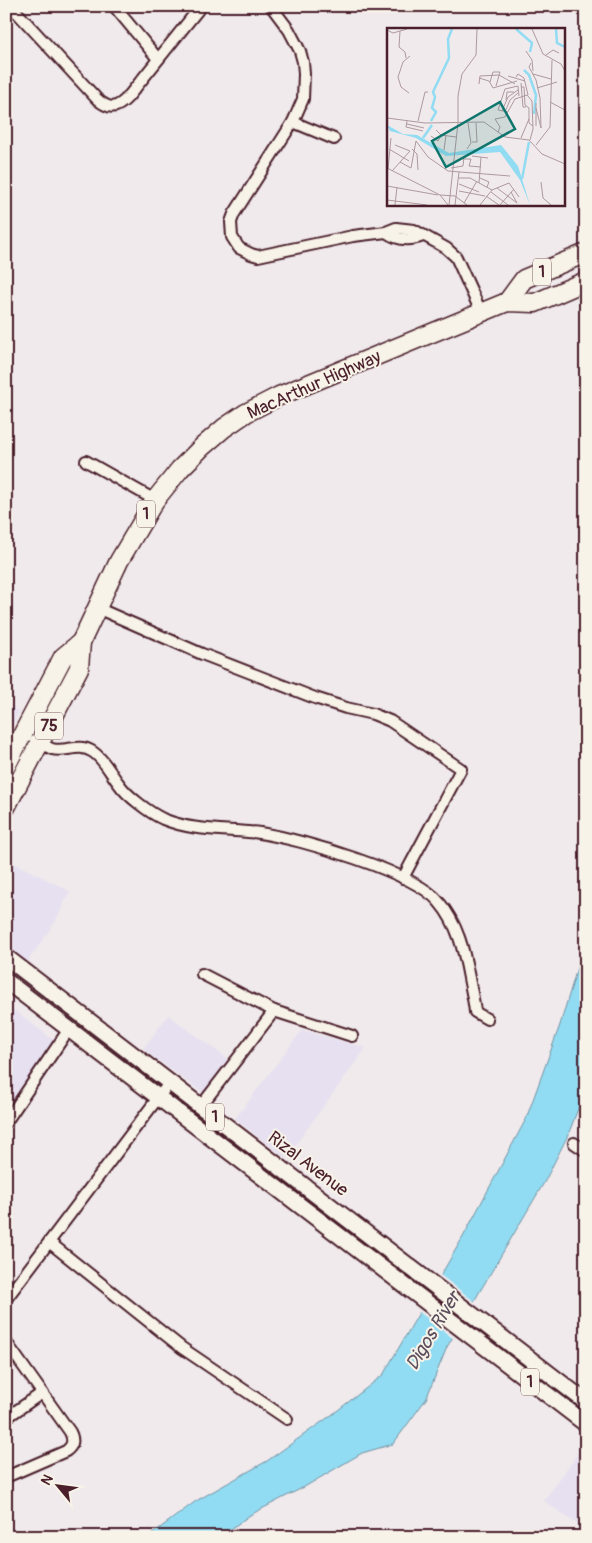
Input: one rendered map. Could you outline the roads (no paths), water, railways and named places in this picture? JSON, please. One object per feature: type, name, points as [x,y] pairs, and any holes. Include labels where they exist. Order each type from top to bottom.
[{"type":"highway","name":"1","points":[[506,302],[524,279],[586,253]]},
{"type":"highway","name":"MacArthur Highway","points":[[6,807],[79,668],[81,642],[120,561],[155,500],[202,446],[246,413],[279,396],[506,302],[535,303],[586,281]]},
{"type":"highway","name":"MacArthur Highway","points":[[6,766],[63,657],[81,642]]},
{"type":"main road","name":"Rizal Avenue","points":[[6,957],[586,1402]]},
{"type":"main road","name":"1","points":[[6,981],[586,1424]]},
{"type":"main road","points":[[439,1313],[451,1298]]},
{"type":"street","points":[[10,6],[97,99],[112,107],[122,103],[197,8]]},
{"type":"street","points":[[114,6],[158,59]]},
{"type":"street","points":[[271,6],[295,40],[303,62],[303,100],[293,122],[234,214],[230,229],[235,243],[245,252],[258,256],[353,236],[386,232],[396,228],[414,230],[446,248],[456,257],[481,312]]},
{"type":"street","points":[[293,122],[334,139]]},
{"type":"street","points":[[86,460],[155,500]]},
{"type":"street","points":[[97,608],[202,654],[315,698],[373,714],[390,721],[461,769],[403,878]]},
{"type":"street","points":[[24,734],[52,749],[82,747],[91,750],[105,763],[120,786],[140,804],[163,819],[217,831],[261,833],[304,843],[351,857],[422,887],[439,900],[451,918],[462,945],[475,1012],[487,1019]]},
{"type":"street","points":[[202,974],[274,1011],[352,1036]]},
{"type":"street","points":[[201,1106],[274,1011]]},
{"type":"street","points":[[6,1122],[69,1029]]},
{"type":"street","points":[[6,1299],[170,1082]]},
{"type":"street","points":[[574,1143],[586,1151]]},
{"type":"street","points":[[49,1242],[182,1348],[287,1418]]},
{"type":"street","points":[[6,1342],[10,1355],[42,1393],[70,1432],[72,1440],[72,1445],[66,1451],[6,1477]]},
{"type":"street","points":[[6,1418],[42,1393]]},
{"type":"water","name":"Digos River","points":[[586,938],[586,1088],[568,1135],[545,1181],[447,1347],[426,1399],[393,1444],[362,1453],[306,1486],[250,1515],[220,1537],[148,1537],[196,1501],[267,1461],[333,1414],[383,1375],[463,1237],[526,1119],[560,1025]]}]
